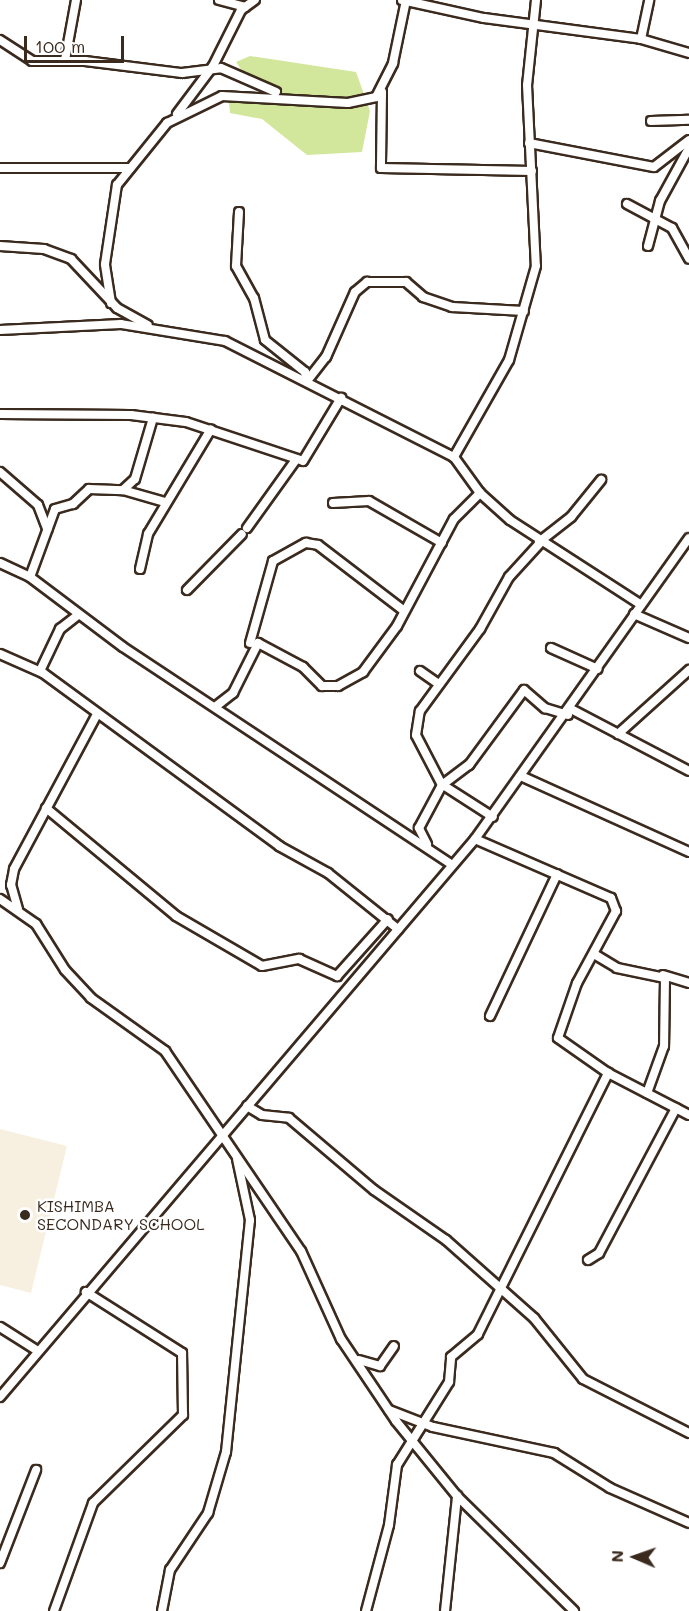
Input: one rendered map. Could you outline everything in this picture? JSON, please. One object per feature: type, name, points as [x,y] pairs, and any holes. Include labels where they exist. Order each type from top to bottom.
[{"type":"street","points":[[65,60],[76,0]]},
{"type":"street","points":[[219,0],[245,7]]},
{"type":"street","points":[[111,303],[105,264],[117,185],[177,114],[211,69],[245,7],[255,0]]},
{"type":"street","points":[[532,171],[381,168],[382,92],[404,0],[534,24],[641,39],[689,53]]},
{"type":"street","points":[[454,458],[508,360],[536,266],[527,85],[536,0]]},
{"type":"street","points":[[641,39],[649,0]]},
{"type":"street","points":[[0,40],[26,60],[65,60],[182,73],[211,69],[229,70],[280,96]]},
{"type":"street","points":[[177,114],[218,96],[280,96],[348,103],[382,92]]},
{"type":"street","points":[[651,121],[689,120]]},
{"type":"street","points":[[530,143],[654,167],[689,140]]},
{"type":"street","points":[[648,246],[656,218],[689,148]]},
{"type":"street","points":[[0,168],[130,168]]},
{"type":"street","points":[[627,204],[672,228],[689,259]]},
{"type":"street","points":[[239,212],[236,266],[254,298],[266,340],[305,372],[307,381]]},
{"type":"street","points":[[0,246],[44,249],[71,259],[111,303],[152,327]]},
{"type":"street","points":[[307,381],[326,357],[355,292],[367,282],[406,282],[423,297],[453,307],[524,311]]},
{"type":"street","points":[[0,330],[152,327],[231,344],[341,398],[454,458],[480,493],[540,542],[640,604]]},
{"type":"street","points":[[0,414],[153,418],[211,429],[295,461],[303,461],[316,446],[341,398]]},
{"type":"street","points":[[123,490],[140,469],[153,418]]},
{"type":"street","points":[[140,569],[148,534],[165,502],[211,429]]},
{"type":"street","points":[[187,590],[244,531],[295,461]]},
{"type":"street","points":[[0,472],[38,505],[48,529]]},
{"type":"street","points":[[493,817],[442,785],[416,735],[420,711],[436,683],[480,629],[509,577],[540,542],[571,517],[601,480]]},
{"type":"street","points":[[30,577],[55,509],[73,504],[83,491],[123,490],[165,502]]},
{"type":"street","points":[[215,707],[232,693],[258,643],[299,664],[322,686],[357,677],[392,634],[454,519],[480,493]]},
{"type":"street","points":[[333,503],[369,501],[442,543]]},
{"type":"street","points":[[250,643],[273,561],[306,543],[318,544],[403,610]]},
{"type":"street","points":[[0,1397],[86,1292],[493,817],[570,712],[640,604],[687,543]]},
{"type":"street","points":[[0,563],[30,577],[78,615],[452,865]]},
{"type":"street","points":[[634,614],[689,638]]},
{"type":"street","points":[[40,671],[60,628],[78,615]]},
{"type":"street","points":[[551,648],[598,669]]},
{"type":"street","points":[[0,654],[40,671],[398,928]]},
{"type":"street","points":[[618,734],[689,670]]},
{"type":"street","points":[[420,671],[436,683]]},
{"type":"street","points":[[436,853],[419,828],[442,785],[470,765],[524,690],[545,708],[570,712],[689,771]]},
{"type":"street","points":[[18,909],[13,873],[97,714]]},
{"type":"street","points":[[523,777],[689,852]]},
{"type":"street","points":[[46,808],[176,916],[262,966],[299,960],[337,976],[388,919]]},
{"type":"street","points":[[475,839],[610,898],[615,905],[557,1034],[608,1073],[689,1115]]},
{"type":"street","points":[[490,1016],[557,874]]},
{"type":"street","points":[[0,899],[18,909],[36,924],[64,970],[91,998],[165,1051],[223,1133],[237,1158],[301,1251],[334,1326],[358,1359],[388,1410],[457,1496],[574,1611]]},
{"type":"street","points":[[594,954],[617,968],[663,975],[689,983]]},
{"type":"street","points":[[647,1093],[664,1046],[663,975]]},
{"type":"street","points":[[366,1611],[389,1525],[395,1470],[449,1382],[451,1356],[478,1334],[608,1073]]},
{"type":"street","points":[[247,1106],[262,1115],[289,1118],[374,1190],[446,1240],[540,1324],[583,1379],[689,1433]]},
{"type":"street","points":[[588,1260],[599,1253],[676,1108]]},
{"type":"street","points":[[162,1611],[167,1576],[208,1513],[226,1452],[250,1220],[237,1158]]},
{"type":"street","points":[[54,1611],[93,1503],[183,1415],[182,1353],[86,1292]]},
{"type":"street","points":[[0,1327],[38,1350]]},
{"type":"street","points":[[358,1359],[380,1366],[394,1346]]},
{"type":"street","points":[[388,1410],[423,1424],[554,1453],[609,1488],[689,1523]]},
{"type":"street","points":[[0,1563],[36,1470]]},
{"type":"street","points":[[445,1611],[457,1496]]},
{"type":"shaded area","name":"KISHIMBA SECONDARY SCHOOL","points":[[0,1129],[67,1146],[31,1293],[0,1285]]},
{"type":"green space","points":[[250,56],[356,72],[370,111],[362,152],[307,155],[262,119],[230,113],[228,93],[277,92],[244,74],[236,62]]},
{"type":"place","name":"KISHIMBA SECONDARY SCHOOL","points":[[25,1215]]}]
